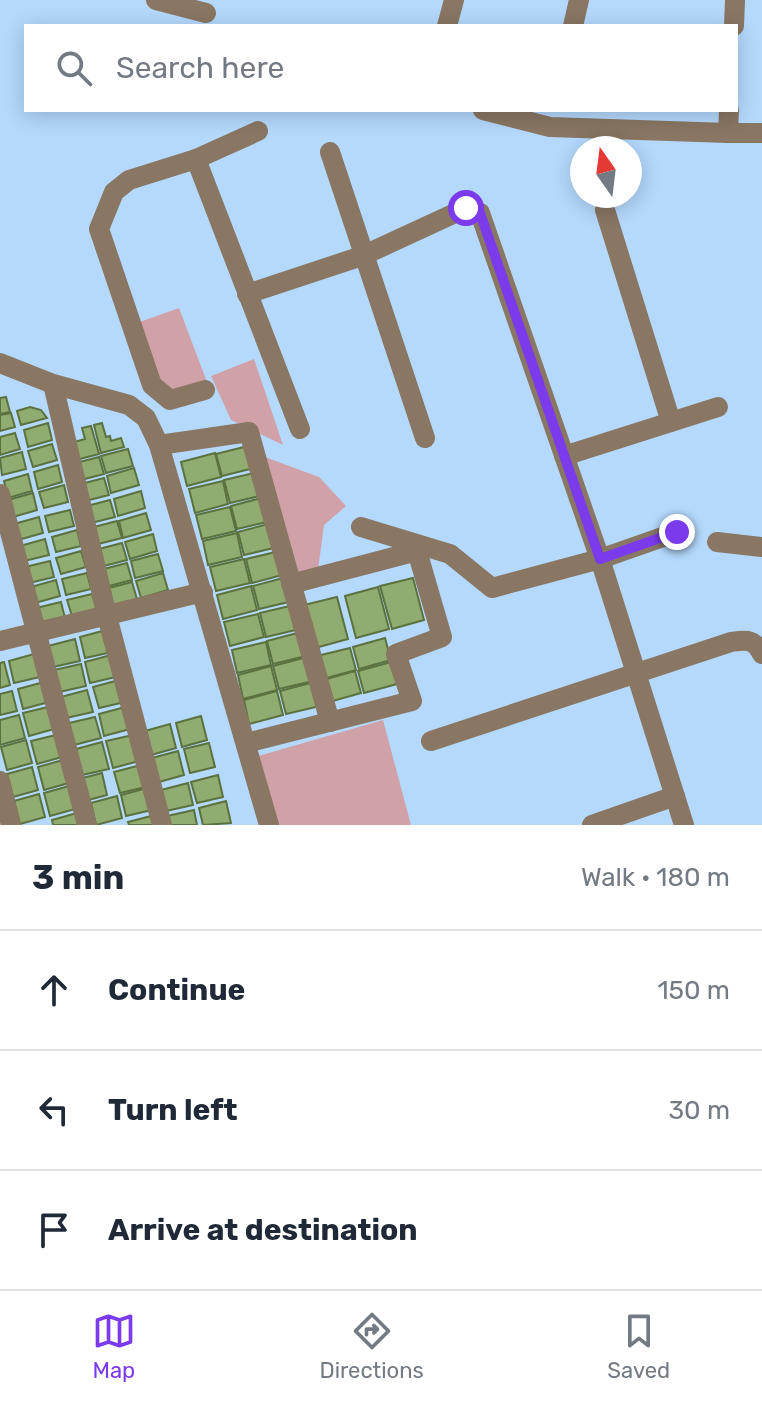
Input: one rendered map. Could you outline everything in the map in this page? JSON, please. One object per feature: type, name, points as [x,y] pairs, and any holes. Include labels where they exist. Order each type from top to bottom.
[{"type":"street","points":[[156,0],[206,13]]},
{"type":"street","points":[[448,24],[454,0]]},
{"type":"street","points":[[573,24],[579,0]]},
{"type":"street","points":[[734,24],[735,0]]},
{"type":"street","points":[[500,112],[728,133],[762,133]]},
{"type":"street","points":[[728,133],[729,112]]},
{"type":"street","points":[[205,390],[170,400],[152,385],[99,229],[114,192],[129,180],[196,159],[258,131]]},
{"type":"street","points":[[330,152],[362,256],[425,438]]},
{"type":"street","points":[[196,159],[300,429]]},
{"type":"street","points":[[247,294],[362,256],[466,208],[480,213],[600,559],[684,825]]},
{"type":"street","points":[[605,210],[671,422]]},
{"type":"street","points":[[0,363],[53,384],[129,405],[146,418],[159,445],[269,825]]},
{"type":"street","points":[[53,384],[107,616],[162,825]]},
{"type":"street","points":[[564,456],[718,407]]},
{"type":"street","points":[[159,445],[249,432],[330,722]]},
{"type":"street","points":[[0,494],[87,825]]},
{"type":"street","points":[[361,527],[450,554],[492,588],[600,559],[677,532]]},
{"type":"street","points":[[717,542],[762,547]]},
{"type":"street","points":[[246,743],[412,701],[396,654],[442,637],[417,551],[291,584]]},
{"type":"street","points":[[0,641],[203,592]]},
{"type":"street","points":[[431,741],[637,676],[731,642],[748,639],[757,644],[762,654]]},
{"type":"street","points":[[0,781],[11,825]]},
{"type":"street","points":[[592,825],[675,796]]},
{"type":"shaded area","points":[[179,308],[207,382],[162,399],[134,324]]},
{"type":"shaded area","points":[[254,359],[283,445],[231,420],[211,376]]},
{"type":"shaded area","points":[[262,456],[319,477],[346,506],[324,525],[318,570],[297,577]]},
{"type":"shaded area","points":[[383,720],[411,825],[265,825],[248,759]]},
{"type":"building","points":[[6,397],[10,412],[0,414],[0,398]]},
{"type":"building","points":[[30,407],[41,410],[47,418],[21,425],[17,411]]},
{"type":"building","points":[[11,413],[15,427],[0,431],[0,415]]},
{"type":"building","points":[[48,423],[52,440],[28,447],[24,430]]},
{"type":"building","points":[[102,423],[106,437],[110,436],[111,441],[121,438],[124,447],[101,453],[94,425]]},
{"type":"building","points":[[91,426],[99,454],[72,461],[68,444],[85,439],[82,428]]},
{"type":"building","points":[[15,433],[20,449],[0,455],[0,437]]},
{"type":"building","points":[[52,444],[57,460],[33,467],[28,451]]},
{"type":"building","points":[[248,446],[254,468],[222,476],[216,454]]},
{"type":"building","points":[[128,449],[133,466],[106,473],[101,456]]},
{"type":"building","points":[[22,452],[26,469],[2,475],[0,458]]},
{"type":"building","points":[[215,453],[221,477],[187,486],[181,462]]},
{"type":"building","points":[[99,457],[104,474],[77,481],[72,464]]},
{"type":"building","points":[[58,465],[62,482],[38,489],[34,472]]},
{"type":"building","points":[[134,468],[139,485],[111,493],[107,476]]},
{"type":"building","points":[[258,472],[264,495],[230,503],[224,480]]},
{"type":"building","points":[[28,474],[32,491],[8,498],[4,481]]},
{"type":"building","points":[[104,478],[109,495],[81,502],[77,485]]},
{"type":"building","points":[[223,481],[228,504],[195,513],[189,489]]},
{"type":"building","points":[[64,485],[68,502],[44,508],[39,492]]},
{"type":"building","points":[[141,491],[145,508],[118,516],[114,499]]},
{"type":"building","points":[[33,493],[37,510],[13,517],[8,500]]},
{"type":"building","points":[[265,497],[271,521],[237,529],[231,506]]},
{"type":"building","points":[[110,500],[115,517],[87,524],[83,507]]},
{"type":"building","points":[[230,507],[236,531],[202,539],[196,515]]},
{"type":"building","points":[[70,510],[74,526],[49,532],[45,516]]},
{"type":"building","points":[[146,513],[151,530],[123,538],[119,521]]},
{"type":"building","points":[[39,517],[43,533],[18,540],[14,524]]},
{"type":"building","points":[[117,521],[122,538],[94,545],[90,528]]},
{"type":"building","points":[[272,523],[278,547],[244,555],[238,532]]},
{"type":"building","points":[[77,530],[81,546],[56,552],[52,537]]},
{"type":"building","points":[[237,533],[242,557],[208,565],[203,541]]},
{"type":"building","points":[[153,534],[157,551],[130,559],[125,542]]},
{"type":"building","points":[[45,539],[49,555],[24,561],[20,546]]},
{"type":"building","points":[[122,543],[127,560],[100,567],[95,550]]},
{"type":"building","points":[[81,551],[86,567],[61,574],[56,558]]},
{"type":"building","points":[[280,551],[286,574],[252,583],[246,559]]},
{"type":"building","points":[[158,554],[163,571],[135,578],[131,561]]},
{"type":"building","points":[[244,559],[250,583],[216,591],[210,567]]},
{"type":"building","points":[[50,561],[54,577],[29,583],[25,567]]},
{"type":"building","points":[[127,563],[132,580],[105,587],[100,570]]},
{"type":"building","points":[[87,573],[91,589],[66,595],[62,579]]},
{"type":"building","points":[[163,573],[168,590],[141,598],[136,581]]},
{"type":"building","points":[[287,577],[293,601],[259,609],[253,586]]},
{"type":"building","points":[[413,578],[424,620],[392,629],[380,586]]},
{"type":"building","points":[[56,580],[60,596],[35,603],[31,587]]},
{"type":"building","points":[[132,582],[137,599],[110,606],[105,589]]},
{"type":"building","points":[[251,586],[257,610],[223,619],[217,595]]},
{"type":"building","points":[[378,587],[389,629],[356,638],[345,596]]},
{"type":"building","points":[[92,594],[97,610],[72,616],[67,600]]},
{"type":"building","points":[[337,597],[348,639],[315,648],[304,605]]},
{"type":"building","points":[[61,602],[65,618],[40,624],[36,608]]},
{"type":"building","points":[[294,605],[300,629],[266,637],[260,613]]},
{"type":"building","points":[[258,614],[264,637],[230,646],[224,622]]},
{"type":"building","points":[[106,630],[112,652],[85,658],[80,637]]},
{"type":"building","points":[[301,632],[306,656],[273,664],[267,641]]},
{"type":"building","points":[[385,638],[391,660],[359,669],[353,647]]},
{"type":"building","points":[[75,639],[80,661],[53,667],[48,646]]},
{"type":"building","points":[[266,642],[271,665],[237,673],[232,650]]},
{"type":"building","points":[[350,648],[356,670],[323,679],[317,656]]},
{"type":"building","points":[[34,654],[40,677],[14,683],[9,661]]},
{"type":"building","points":[[111,655],[116,677],[90,683],[85,662]]},
{"type":"building","points":[[307,657],[313,681],[279,689],[273,666]]},
{"type":"building","points":[[4,662],[10,685],[0,688],[0,663]]},
{"type":"building","points":[[391,662],[397,684],[364,693],[358,671]]},
{"type":"building","points":[[81,664],[86,686],[59,692],[54,670]]},
{"type":"building","points":[[271,666],[277,690],[243,699],[238,675]]},
{"type":"building","points":[[355,671],[361,693],[329,702],[323,680]]},
{"type":"building","points":[[119,680],[125,702],[99,708],[93,687]]},
{"type":"building","points":[[44,682],[49,702],[23,709],[18,689]]},
{"type":"building","points":[[314,682],[320,706],[286,714],[280,691]]},
{"type":"building","points":[[87,690],[93,712],[66,718],[61,697]]},
{"type":"building","points":[[12,691],[17,711],[0,715],[0,694]]},
{"type":"building","points":[[277,691],[283,715],[249,724],[244,700]]},
{"type":"building","points":[[48,707],[54,729],[29,736],[23,713]]},
{"type":"building","points":[[125,707],[130,729],[104,736],[99,714]]},
{"type":"building","points":[[19,715],[25,738],[0,745],[0,720]]},
{"type":"building","points":[[201,716],[207,740],[182,747],[176,723]]},
{"type":"building","points":[[95,717],[101,738],[74,745],[69,723]]},
{"type":"building","points":[[170,724],[176,748],[151,755],[145,731]]},
{"type":"building","points":[[56,735],[62,757],[37,764],[31,741]]},
{"type":"building","points":[[133,735],[139,761],[113,768],[106,741]]},
{"type":"building","points":[[26,740],[32,763],[7,770],[1,747]]},
{"type":"building","points":[[102,742],[109,769],[82,775],[76,749]]},
{"type":"building","points":[[209,743],[215,767],[190,773],[184,749]]},
{"type":"building","points":[[178,751],[184,775],[159,782],[152,758]]},
{"type":"building","points":[[63,760],[69,783],[44,790],[38,767]]},
{"type":"building","points":[[141,765],[146,787],[120,793],[114,772]]},
{"type":"building","points":[[32,767],[38,790],[13,797],[7,774]]},
{"type":"building","points":[[102,773],[107,795],[81,802],[75,780]]},
{"type":"building","points":[[218,775],[223,797],[197,803],[191,782]]},
{"type":"building","points":[[188,783],[193,805],[166,811],[161,790]]},
{"type":"building","points":[[69,786],[75,809],[50,816],[44,793]]},
{"type":"building","points":[[147,788],[152,810],[126,816],[121,795]]},
{"type":"building","points":[[39,794],[45,817],[20,824],[14,801]]},
{"type":"building","points":[[117,796],[122,818],[96,825],[91,803]]},
{"type":"building","points":[[226,801],[231,823],[203,825],[199,808]]},
{"type":"building","points":[[194,810],[197,825],[169,825],[167,816]]},
{"type":"building","points":[[77,813],[80,825],[53,825],[52,820]]},
{"type":"building","points":[[155,815],[157,825],[129,825],[128,822]]},
{"type":"route","points":[[466,208],[480,213],[600,559],[677,532]]}]
